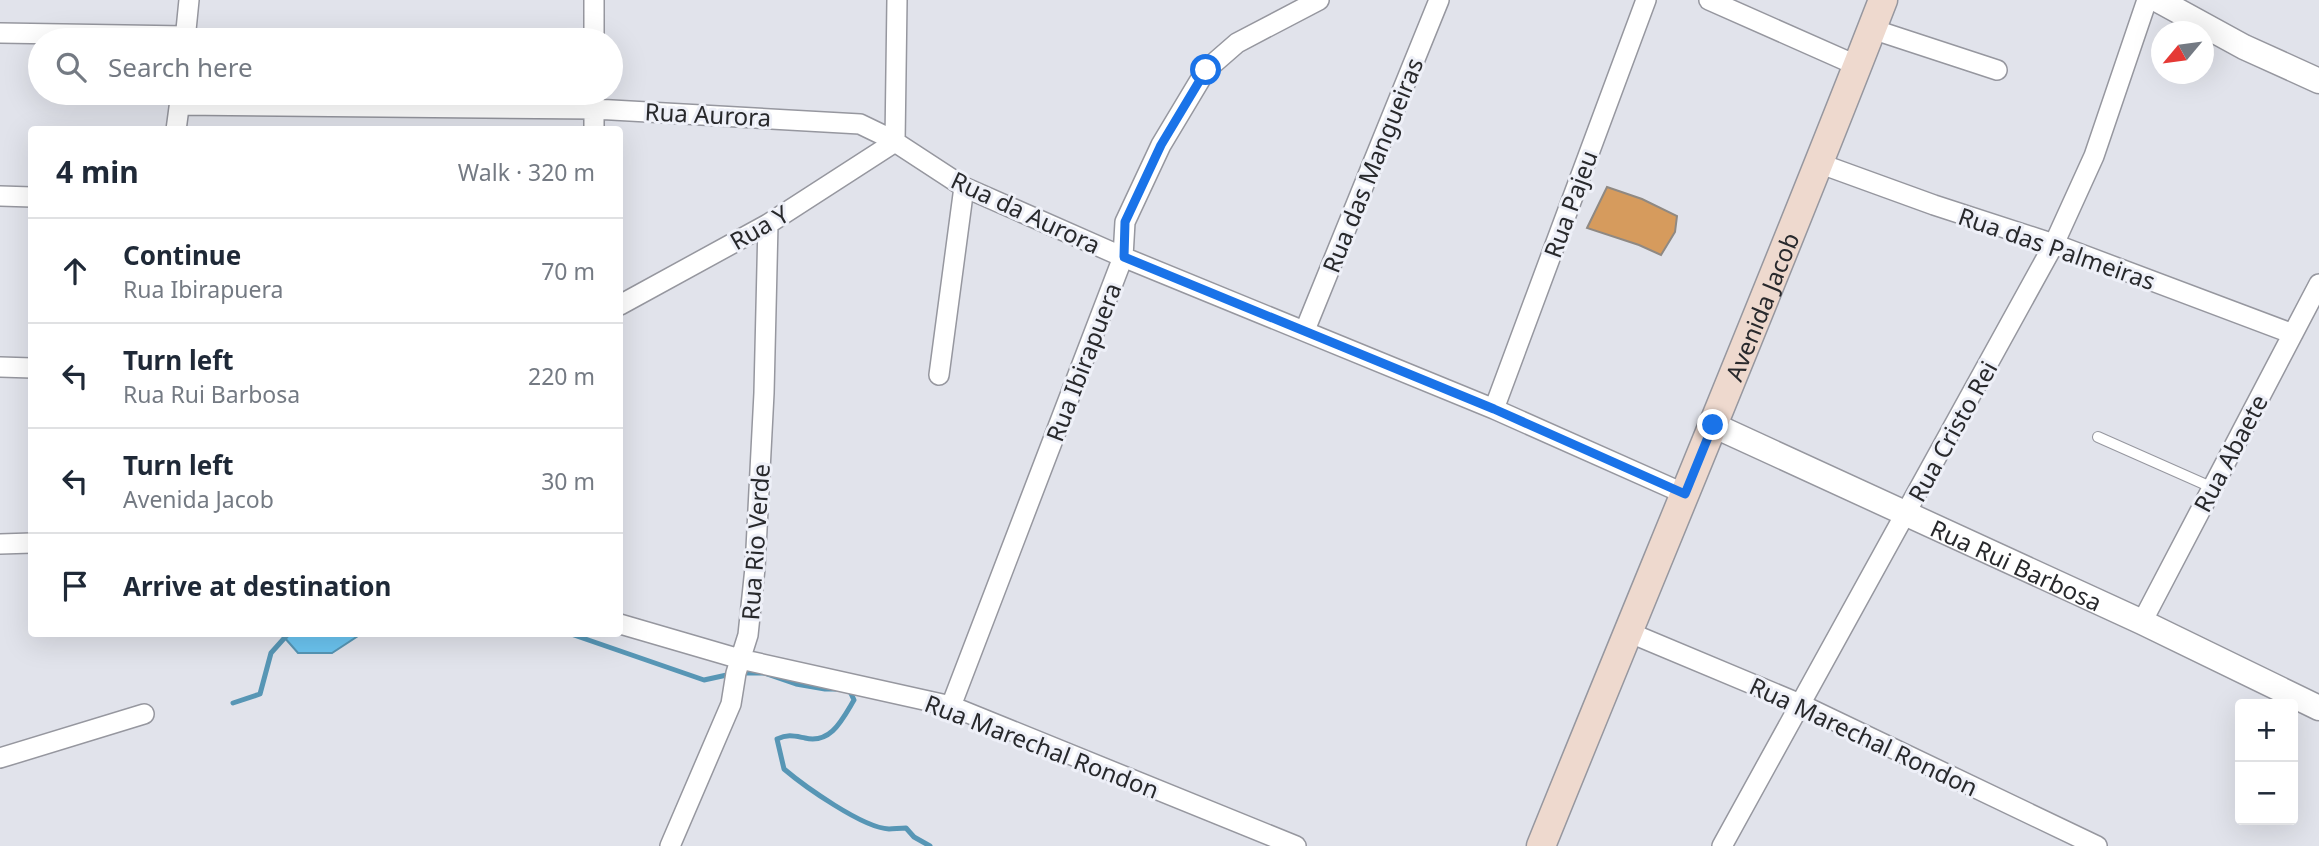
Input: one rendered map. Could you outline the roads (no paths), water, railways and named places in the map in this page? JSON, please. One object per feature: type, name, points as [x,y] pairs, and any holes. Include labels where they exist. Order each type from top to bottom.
[{"type":"main road","name":"Avenida Jacob","points":[[1541,846],[1821,164],[1884,0]]},
{"type":"street","points":[[187,28],[189,0]]},
{"type":"street","points":[[594,0],[594,28]]},
{"type":"street","points":[[895,142],[897,0]]},
{"type":"street","name":"Rua Ibirapuera","points":[[951,706],[1124,257],[1125,222],[1161,145],[1206,70],[1237,43],[1319,0]]},
{"type":"street","name":"Rua das Mangueiras","points":[[1305,330],[1439,0]]},
{"type":"street","name":"Rua Pajeu","points":[[1494,409],[1647,0]]},
{"type":"street","points":[[1709,0],[1858,66]]},
{"type":"street","name":"Rua Cristo Rei","points":[[1722,846],[2054,244],[2094,156],[2147,0]]},
{"type":"street","points":[[2158,0],[2244,47],[2319,81]]},
{"type":"street","points":[[1872,29],[1997,70]]},
{"type":"street","points":[[0,33],[28,34]]},
{"type":"street","name":"Rua Aurora","points":[[623,103],[851,122],[870,128],[895,142]]},
{"type":"street","points":[[177,126],[179,105]]},
{"type":"street","points":[[594,105],[594,126]]},
{"type":"street","name":"Rua da Aurora","points":[[895,142],[964,187],[1124,257]]},
{"type":"street","name":"Rua Y","points":[[623,303],[768,223],[895,142]]},
{"type":"street","name":"Rua das Palmeiras","points":[[1821,164],[2054,244],[2293,334]]},
{"type":"street","points":[[939,376],[964,187]]},
{"type":"street","points":[[0,196],[28,197]]},
{"type":"street","name":"Rua Rio Verde","points":[[670,846],[732,704],[740,659],[748,635],[755,568],[764,393],[768,223]]},
{"type":"street","points":[[1124,257],[1494,409],[1685,494]]},
{"type":"street","name":"Rua Abaete","points":[[2143,622],[2319,284]]},
{"type":"street","points":[[0,368],[28,368]]},
{"type":"street","name":"Rua Rui Barbosa","points":[[1713,425],[2143,622],[2319,708]]},
{"type":"street","points":[[0,544],[28,543]]},
{"type":"street","name":"Rua Marechal Rondon","points":[[623,625],[740,659],[951,706],[1296,846]]},
{"type":"street","name":"Rua Marechal Rondon","points":[[1628,632],[1800,704],[2097,846]]},
{"type":"street","points":[[0,758],[144,714]]},
{"type":"lane","points":[[2098,437],[2211,487]]},
{"type":"water","points":[[284,637],[356,637],[332,653],[298,653]]},
{"type":"waterway","points":[[233,703],[260,694],[271,653],[285,637]]},
{"type":"waterway","points":[[580,637],[704,680],[736,673],[764,673],[796,684],[836,689]]},
{"type":"waterway","points":[[849,689],[854,700],[829,734],[814,739],[791,736],[777,739],[784,769],[819,795],[864,822],[889,829],[906,828],[914,837],[930,846]]}]
